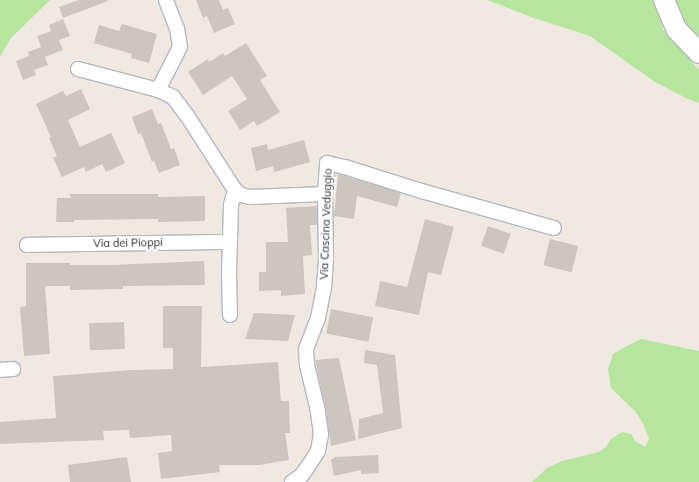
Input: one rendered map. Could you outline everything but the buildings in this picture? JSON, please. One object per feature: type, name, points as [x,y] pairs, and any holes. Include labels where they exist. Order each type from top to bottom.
[{"type":"main road","points":[[664,0],[678,30],[699,53]]},
{"type":"street","points":[[158,90],[180,47],[177,29],[166,0]]},
{"type":"street","points":[[78,69],[158,90],[173,97],[186,114],[235,190],[241,196],[250,197],[325,194]]},
{"type":"street","name":"Via Cascina Veduggio","points":[[292,482],[301,476],[318,451],[321,434],[317,407],[307,365],[306,349],[318,318],[324,288],[327,218],[325,194],[327,163],[554,228]]},
{"type":"street","points":[[230,315],[229,242],[231,205],[235,190]]},
{"type":"street","name":"Via dei Pioppi","points":[[27,245],[229,242]]},
{"type":"green space","points":[[0,0],[50,0],[10,39],[0,57]]},
{"type":"green space","points":[[487,0],[655,0],[663,30],[699,70],[699,103],[655,82],[590,36],[534,18]]},
{"type":"green space","points":[[674,0],[699,0],[699,42],[690,31]]},
{"type":"green space","points":[[641,339],[699,351],[699,482],[532,482],[547,468],[562,461],[599,452],[606,447],[611,439],[622,432],[631,434],[635,441],[645,447],[649,439],[643,423],[635,411],[611,388],[608,369],[613,354]]}]
